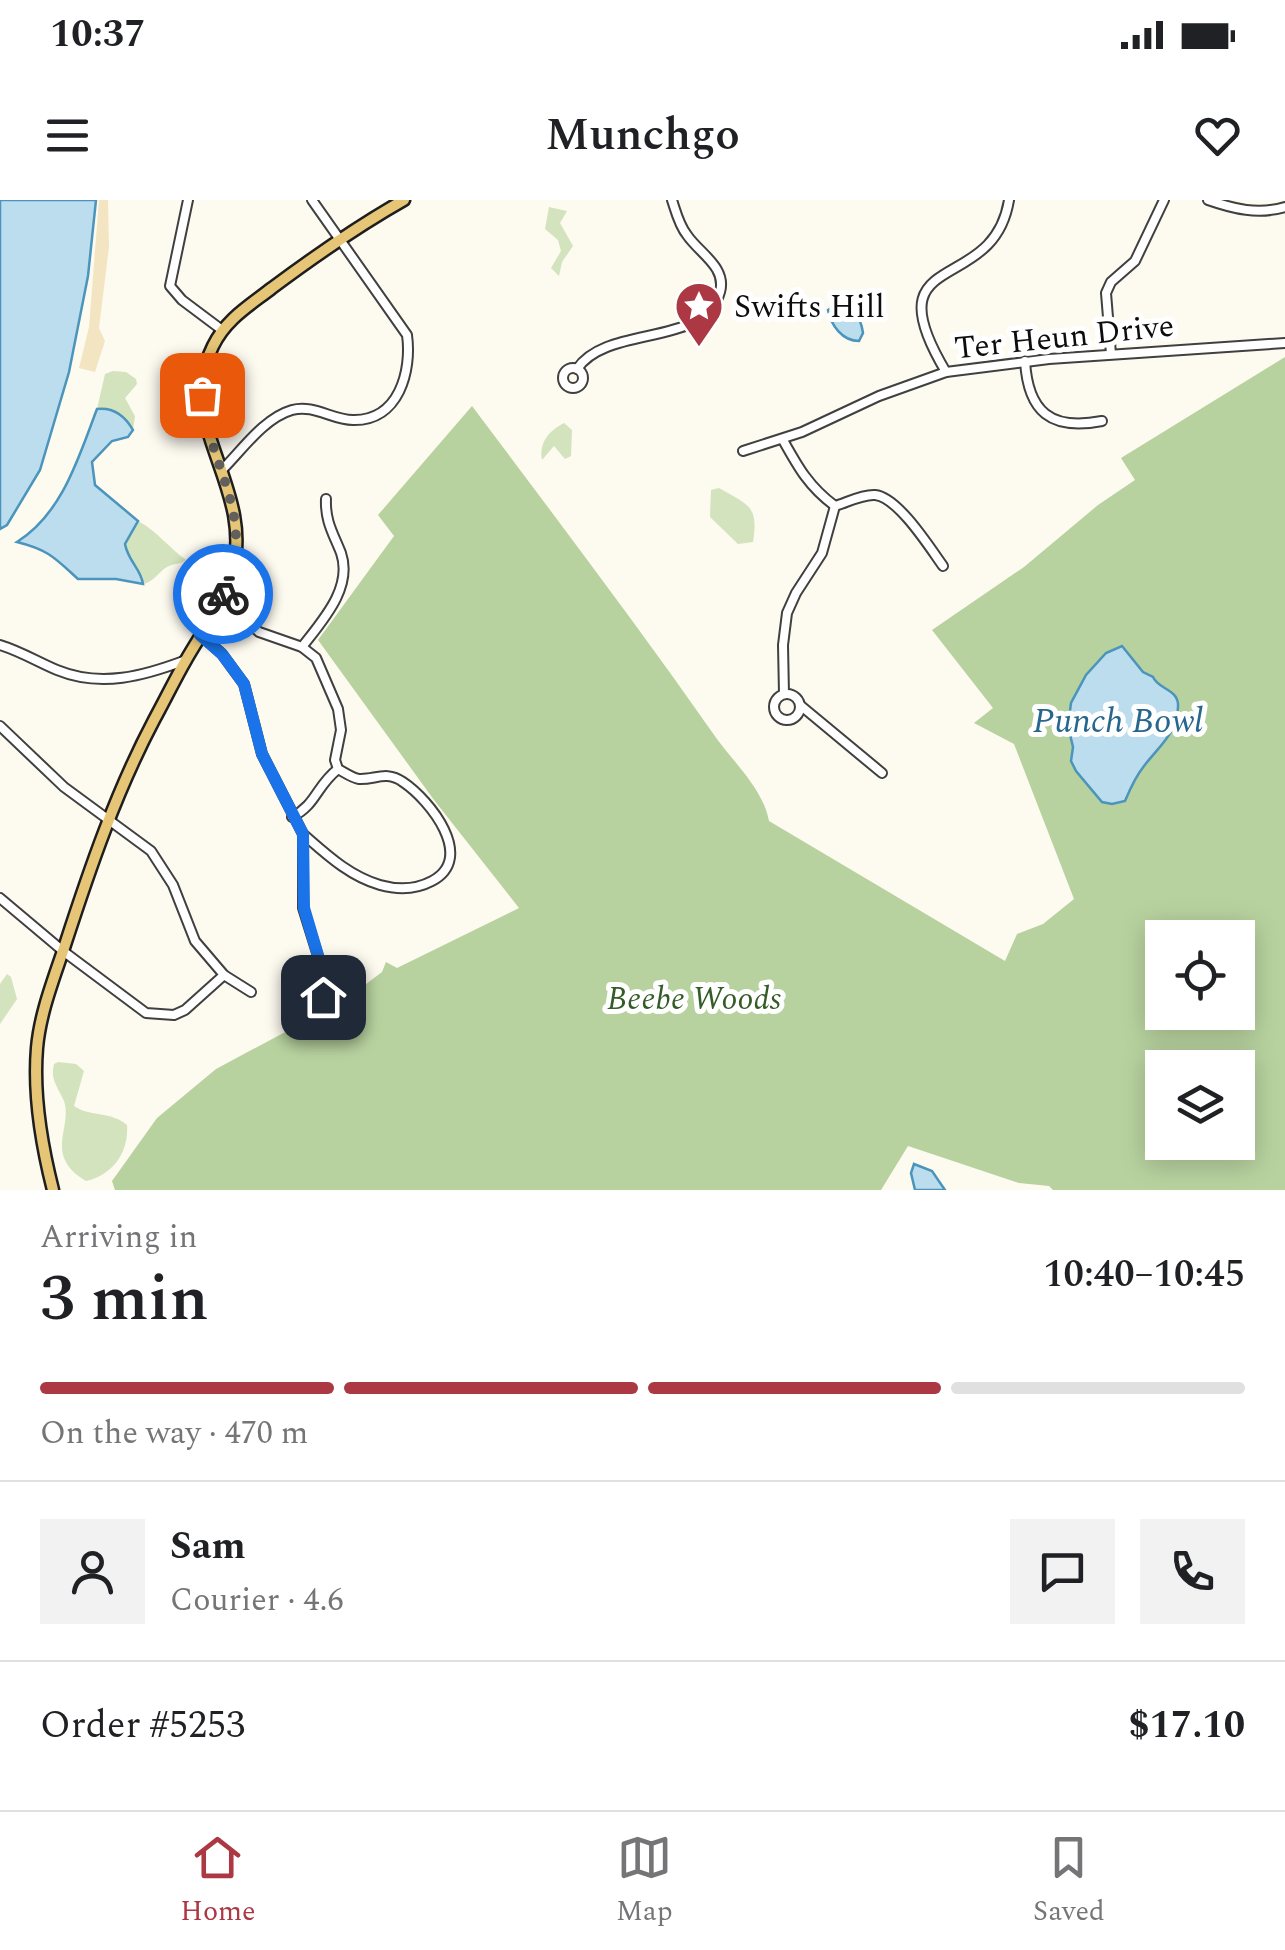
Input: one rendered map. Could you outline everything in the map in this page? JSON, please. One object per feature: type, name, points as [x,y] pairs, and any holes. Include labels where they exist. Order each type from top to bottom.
[{"type":"main road","points":[[53,1190],[40,1133],[36,1050],[44,1014],[109,818],[147,732],[221,598],[234,564],[237,534],[232,499],[210,442],[202,395],[204,368],[222,330],[243,309],[340,238],[404,200]]},
{"type":"street","points":[[188,200],[170,286],[222,330]]},
{"type":"street","points":[[222,470],[266,426],[288,411],[302,408],[356,420],[370,417],[402,390],[410,357],[407,335],[312,200]]},
{"type":"street","points":[[577,369],[598,350],[694,322],[717,300],[721,289],[718,272],[686,234],[672,200]]},
{"type":"street","points":[[946,372],[922,320],[920,303],[924,290],[987,248],[1006,221],[1009,200]]},
{"type":"street","points":[[1110,354],[1106,293],[1111,282],[1135,261],[1164,200]]},
{"type":"street","points":[[1208,200],[1237,210],[1285,207]]},
{"type":"street","name":"Ter Heun Drive","points":[[743,451],[783,440],[879,396],[946,372],[1025,361],[1285,343]]},
{"type":"street","points":[[1025,361],[1028,392],[1050,418],[1068,424],[1102,421]]},
{"type":"street","points":[[783,440],[814,491],[835,506]]},
{"type":"street","points":[[835,506],[868,496],[882,498],[910,522],[943,566]]},
{"type":"street","points":[[302,647],[321,622],[344,578],[341,554],[327,522],[326,499]]},
{"type":"street","points":[[784,694],[787,613],[822,553],[835,506]]},
{"type":"street","points":[[200,635],[222,654],[244,684],[262,754],[303,834],[349,872],[376,884],[410,889],[446,872],[449,839],[429,807],[405,783],[378,774],[355,778],[338,769],[338,709],[316,658],[302,647],[259,632],[221,598]]},
{"type":"street","points":[[0,645],[68,674],[93,679],[118,679],[166,670],[178,675]]},
{"type":"street","points":[[155,671],[186,660]]},
{"type":"street","points":[[784,694],[796,698],[800,706],[882,773]]},
{"type":"street","points":[[784,694],[774,702],[778,717],[794,717],[800,706]]},
{"type":"street","points":[[0,726],[64,787],[151,851],[162,865],[195,941],[224,975],[251,992]]},
{"type":"street","points":[[292,817],[308,808],[320,785],[338,769]]},
{"type":"street","points":[[303,834],[304,908],[322,969],[323,997]]},
{"type":"street","points":[[0,898],[131,1004],[156,1016],[185,1010],[224,975]]},
{"type":"green space","points":[[549,207],[567,211],[560,223],[573,246],[562,262],[559,276],[551,268],[561,251],[558,240],[545,229]]},
{"type":"green space","name":"Beebe Woods","points":[[1285,357],[1285,1190],[1053,1190],[1049,1186],[1019,1183],[908,1146],[881,1190],[115,1190],[112,1181],[157,1118],[216,1069],[345,1000],[382,972],[386,962],[397,968],[519,908],[434,800],[318,640],[394,536],[378,515],[472,406],[753,786],[769,821],[1005,961],[1017,934],[1043,924],[1074,899],[1014,744],[974,723],[993,708],[932,630],[1024,567],[1098,505],[1135,480],[1121,458]]},
{"type":"green space","points":[[126,372],[136,379],[137,384],[125,398],[135,416],[133,430],[118,414],[97,409],[105,374]]},
{"type":"green space","points":[[564,423],[572,430],[571,456],[565,459],[554,446],[542,460],[546,438]]},
{"type":"green space","points":[[719,488],[753,513],[753,542],[738,544],[710,517],[711,490]]},
{"type":"green space","points":[[138,521],[186,560],[167,567],[143,584],[125,544]]},
{"type":"green space","points":[[7,974],[17,999],[0,1024],[0,984]]},
{"type":"green space","points":[[54,1064],[76,1064],[84,1071],[74,1106],[127,1125],[125,1144],[117,1161],[104,1174],[86,1181],[73,1171],[63,1151],[66,1111],[53,1075]]},
{"type":"sand","points":[[99,200],[108,200],[109,247],[99,328],[105,341],[95,372],[79,368],[89,327]]},
{"type":"water","points":[[0,200],[96,200],[88,276],[69,372],[40,470],[7,525],[0,529]]},
{"type":"water","points":[[835,305],[858,316],[863,333],[859,341],[847,338],[835,326],[828,310]]},
{"type":"water","points":[[97,409],[118,414],[133,430],[128,437],[112,441],[92,462],[95,485],[138,521],[125,544],[143,584],[78,579],[51,556],[17,542],[33,530],[58,500]]},
{"type":"water","name":"Punch Bowl","points":[[1122,646],[1143,672],[1174,695],[1178,704],[1172,731],[1138,774],[1125,801],[1112,804],[1102,802],[1076,771],[1071,761],[1073,747],[1068,726],[1071,703],[1086,675],[1106,653]]},
{"type":"water","points":[[914,1164],[932,1171],[945,1190],[915,1190],[911,1173]]},
{"type":"way so far","points":[[202,395],[210,442],[228,483],[237,522],[236,554],[223,594]]},
{"type":"place","name":"Swifts Hill","points":[[699,348]]},
{"type":"route","points":[[223,594],[200,635],[222,654],[244,684],[262,754],[303,834],[304,908],[322,969],[323,997]]}]
